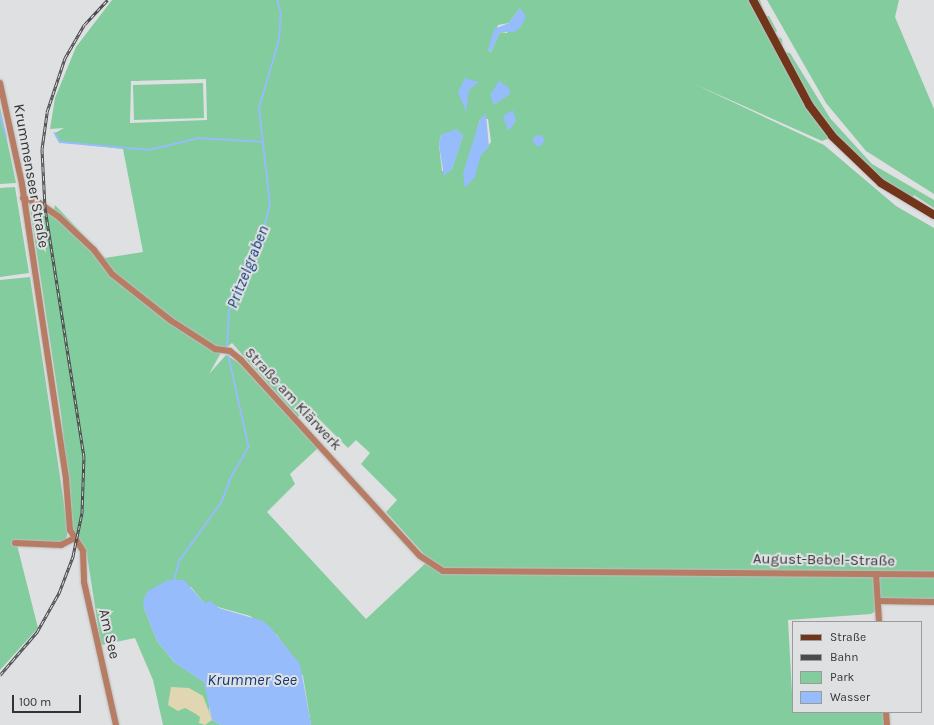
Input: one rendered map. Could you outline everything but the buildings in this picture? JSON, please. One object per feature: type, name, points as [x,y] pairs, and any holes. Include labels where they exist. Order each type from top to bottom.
[{"type":"main road","points":[[753,0],[809,105],[832,136],[881,183],[934,215]]},
{"type":"street","name":"Krummenseer Straße","points":[[0,83],[23,198],[73,539]]},
{"type":"street","name":"Straße am Klärwerk","points":[[23,198],[39,203],[59,217],[112,274],[170,320],[215,350],[227,350],[241,360],[420,556],[434,567]]},
{"type":"street","points":[[15,543],[61,545],[73,539]]},
{"type":"street","name":"Am See","points":[[73,539],[81,548],[84,582],[116,725]]},
{"type":"street","name":"August-Bebel-Straße","points":[[434,567],[455,573],[714,572],[934,574]]},
{"type":"street","points":[[876,574],[879,621]]},
{"type":"street","points":[[878,601],[934,602]]},
{"type":"street","points":[[886,713],[887,725]]},
{"type":"green space","points":[[112,0],[749,0],[799,94],[830,138],[822,141],[692,83],[824,145],[896,206],[934,228],[934,601],[880,600],[880,608],[871,614],[788,620],[792,713],[884,713],[885,725],[311,725],[303,676],[277,635],[250,616],[204,603],[191,587],[144,608],[157,641],[174,662],[204,682],[210,696],[209,710],[212,720],[221,725],[163,725],[153,680],[135,638],[101,645],[86,549],[73,533],[61,414],[29,201],[53,215],[55,205],[105,258],[143,252],[123,149],[60,142],[55,133],[64,128],[50,129],[55,98],[76,47]],"holes":[[[520,8],[507,33],[500,32],[491,52],[488,50],[498,25],[509,23]],[[206,79],[207,120],[130,123],[131,81]],[[480,119],[488,119],[491,142],[481,155],[475,138]],[[450,132],[463,135],[452,169],[442,171],[439,145],[441,135]],[[232,343],[298,417],[307,407],[348,448],[356,440],[370,453],[361,464],[397,500],[386,512],[429,560],[366,619],[267,512],[295,484],[290,474],[318,448],[239,363],[226,355],[209,374],[222,351]]]},
{"type":"green space","points":[[756,0],[760,0],[765,16],[769,16],[777,31],[774,34],[782,39],[783,52],[790,53],[830,118],[872,164],[934,200],[934,208],[914,195],[911,200],[884,181],[836,136],[798,81]]},
{"type":"green space","points":[[767,0],[899,0],[895,17],[934,109],[934,194],[866,151],[826,103]]},
{"type":"green space","points":[[203,83],[204,118],[134,120],[133,85]]},
{"type":"green space","points":[[0,107],[16,183],[0,184]]},
{"type":"green space","points":[[15,187],[29,273],[0,277],[0,188]]},
{"type":"green space","points":[[30,277],[68,530],[66,540],[56,544],[16,541],[38,628],[0,670],[0,280]]},
{"type":"sand","points":[[171,687],[189,688],[203,696],[212,720],[205,725],[199,723],[200,717],[196,714],[185,708],[178,711],[168,705]]},
{"type":"water","points":[[520,8],[526,17],[520,28],[514,32],[500,32],[491,52],[488,50],[494,29],[509,23]]},
{"type":"water","points":[[465,78],[479,82],[469,90],[466,112],[458,92]]},
{"type":"water","points":[[499,81],[509,88],[510,94],[494,105],[490,95]]},
{"type":"water","points":[[513,110],[516,121],[508,131],[503,116]]},
{"type":"water","points":[[486,114],[489,147],[481,155],[475,177],[465,188],[463,175],[468,157],[480,119]]},
{"type":"water","points":[[456,129],[463,135],[452,169],[444,176],[439,145],[441,135]]},
{"type":"water","points":[[538,134],[542,136],[544,140],[542,144],[538,146],[534,144],[532,140],[534,136]]},
{"type":"water","name":"Krummer See","points":[[168,580],[184,580],[204,603],[211,601],[219,608],[263,621],[270,627],[300,664],[311,725],[221,725],[212,720],[204,682],[175,663],[157,641],[144,608],[143,600],[148,591]]},
{"type":"waterway","name":"Pritzelgraben","points":[[227,348],[229,311],[259,247],[270,205],[259,108],[279,40],[281,14],[277,0]]},
{"type":"waterway","points":[[0,113],[6,136]]},
{"type":"waterway","points":[[55,133],[60,142],[149,150],[199,138],[263,142]]},
{"type":"waterway","name":"Pritzelgraben","points":[[228,352],[249,447],[229,482]]},
{"type":"waterway","name":"Pritzelgraben","points":[[174,581],[179,561],[221,503],[229,483]]},
{"type":"railway","points":[[0,675],[37,632],[59,593],[73,556],[82,513],[84,457],[45,207],[42,149],[47,112],[65,58],[85,24],[107,0]]}]
